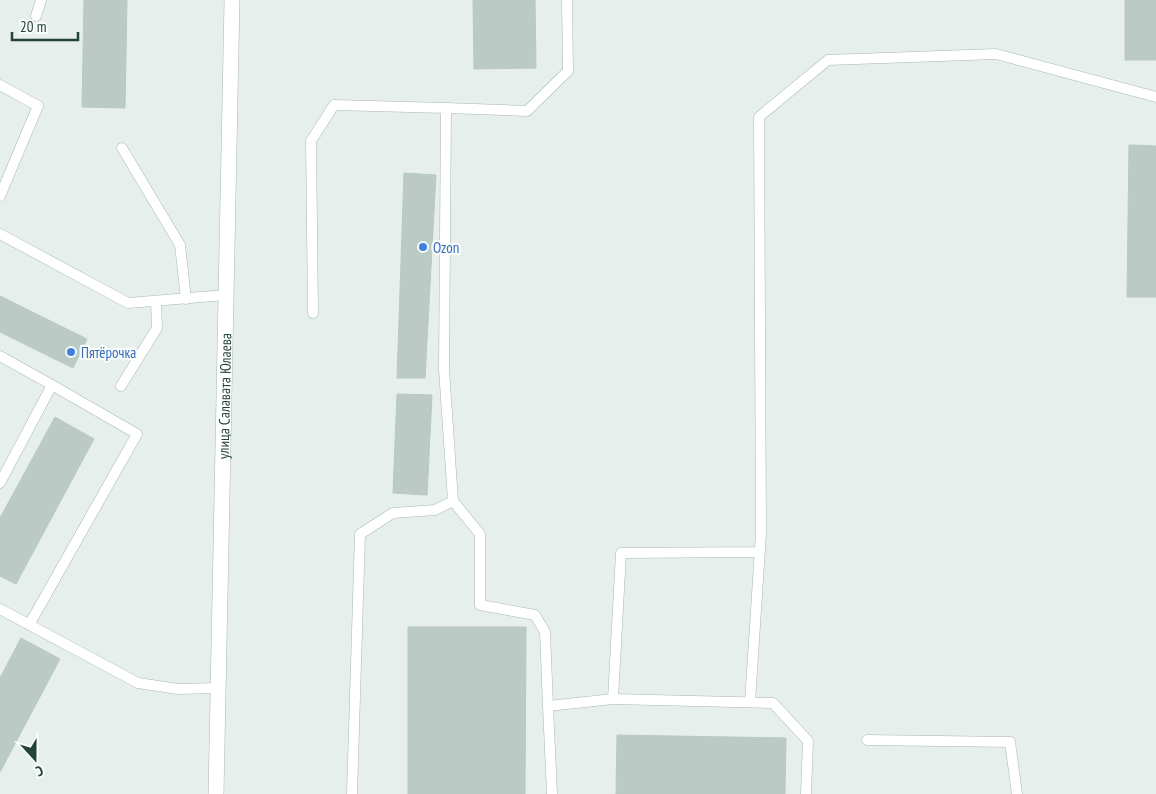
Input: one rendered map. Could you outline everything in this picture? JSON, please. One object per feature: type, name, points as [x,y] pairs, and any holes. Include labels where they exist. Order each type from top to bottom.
[{"type":"street","name":"улица Салавата Юлаева","points":[[216,794],[232,0]]},
{"type":"lane","points":[[36,16],[41,0]]},
{"type":"lane","points":[[313,313],[311,141],[334,106],[528,111],[568,71],[567,0]]},
{"type":"lane","points":[[750,702],[762,533],[759,117],[828,60],[996,54],[1156,97]]},
{"type":"lane","points":[[0,85],[38,106],[0,196]]},
{"type":"lane","points":[[446,108],[444,369],[453,501],[480,534],[480,605],[535,615],[545,632],[552,794]]},
{"type":"lane","points":[[122,148],[180,245],[186,299]]},
{"type":"lane","points":[[0,234],[128,303],[226,295]]},
{"type":"lane","points":[[121,386],[157,328],[156,302]]},
{"type":"lane","points":[[0,356],[136,434],[28,625]]},
{"type":"lane","points":[[0,484],[52,385]]},
{"type":"lane","points":[[352,794],[360,534],[393,513],[435,510],[453,501]]},
{"type":"lane","points":[[613,699],[621,553],[760,552]]},
{"type":"lane","points":[[0,609],[138,683],[178,689],[218,688]]},
{"type":"lane","points":[[548,706],[613,699],[773,703],[808,741],[806,794]]},
{"type":"lane","points":[[867,740],[1010,742],[1017,794]]},
{"type":"building","points":[[84,0],[127,0],[125,108],[82,107]]},
{"type":"building","points":[[473,0],[535,0],[536,68],[474,69]]},
{"type":"building","points":[[1125,0],[1156,0],[1156,60],[1125,60]]},
{"type":"building","points":[[1129,145],[1156,146],[1156,297],[1127,297]]},
{"type":"building","points":[[404,173],[436,175],[425,378],[397,378]]},
{"type":"building","points":[[0,296],[87,339],[73,368],[0,332]]},
{"type":"building","points":[[397,394],[432,395],[427,495],[393,493]]},
{"type":"building","points":[[55,417],[94,439],[16,584],[0,576],[0,518]]},
{"type":"building","points":[[408,627],[526,627],[525,794],[408,794]]},
{"type":"building","points":[[21,638],[60,659],[0,772],[0,678]]},
{"type":"building","points":[[617,735],[786,738],[785,794],[616,794]]},
{"type":"place","name":"Ozon","points":[[423,247]]},
{"type":"place","name":"Пятёрочка","points":[[71,352]]}]
